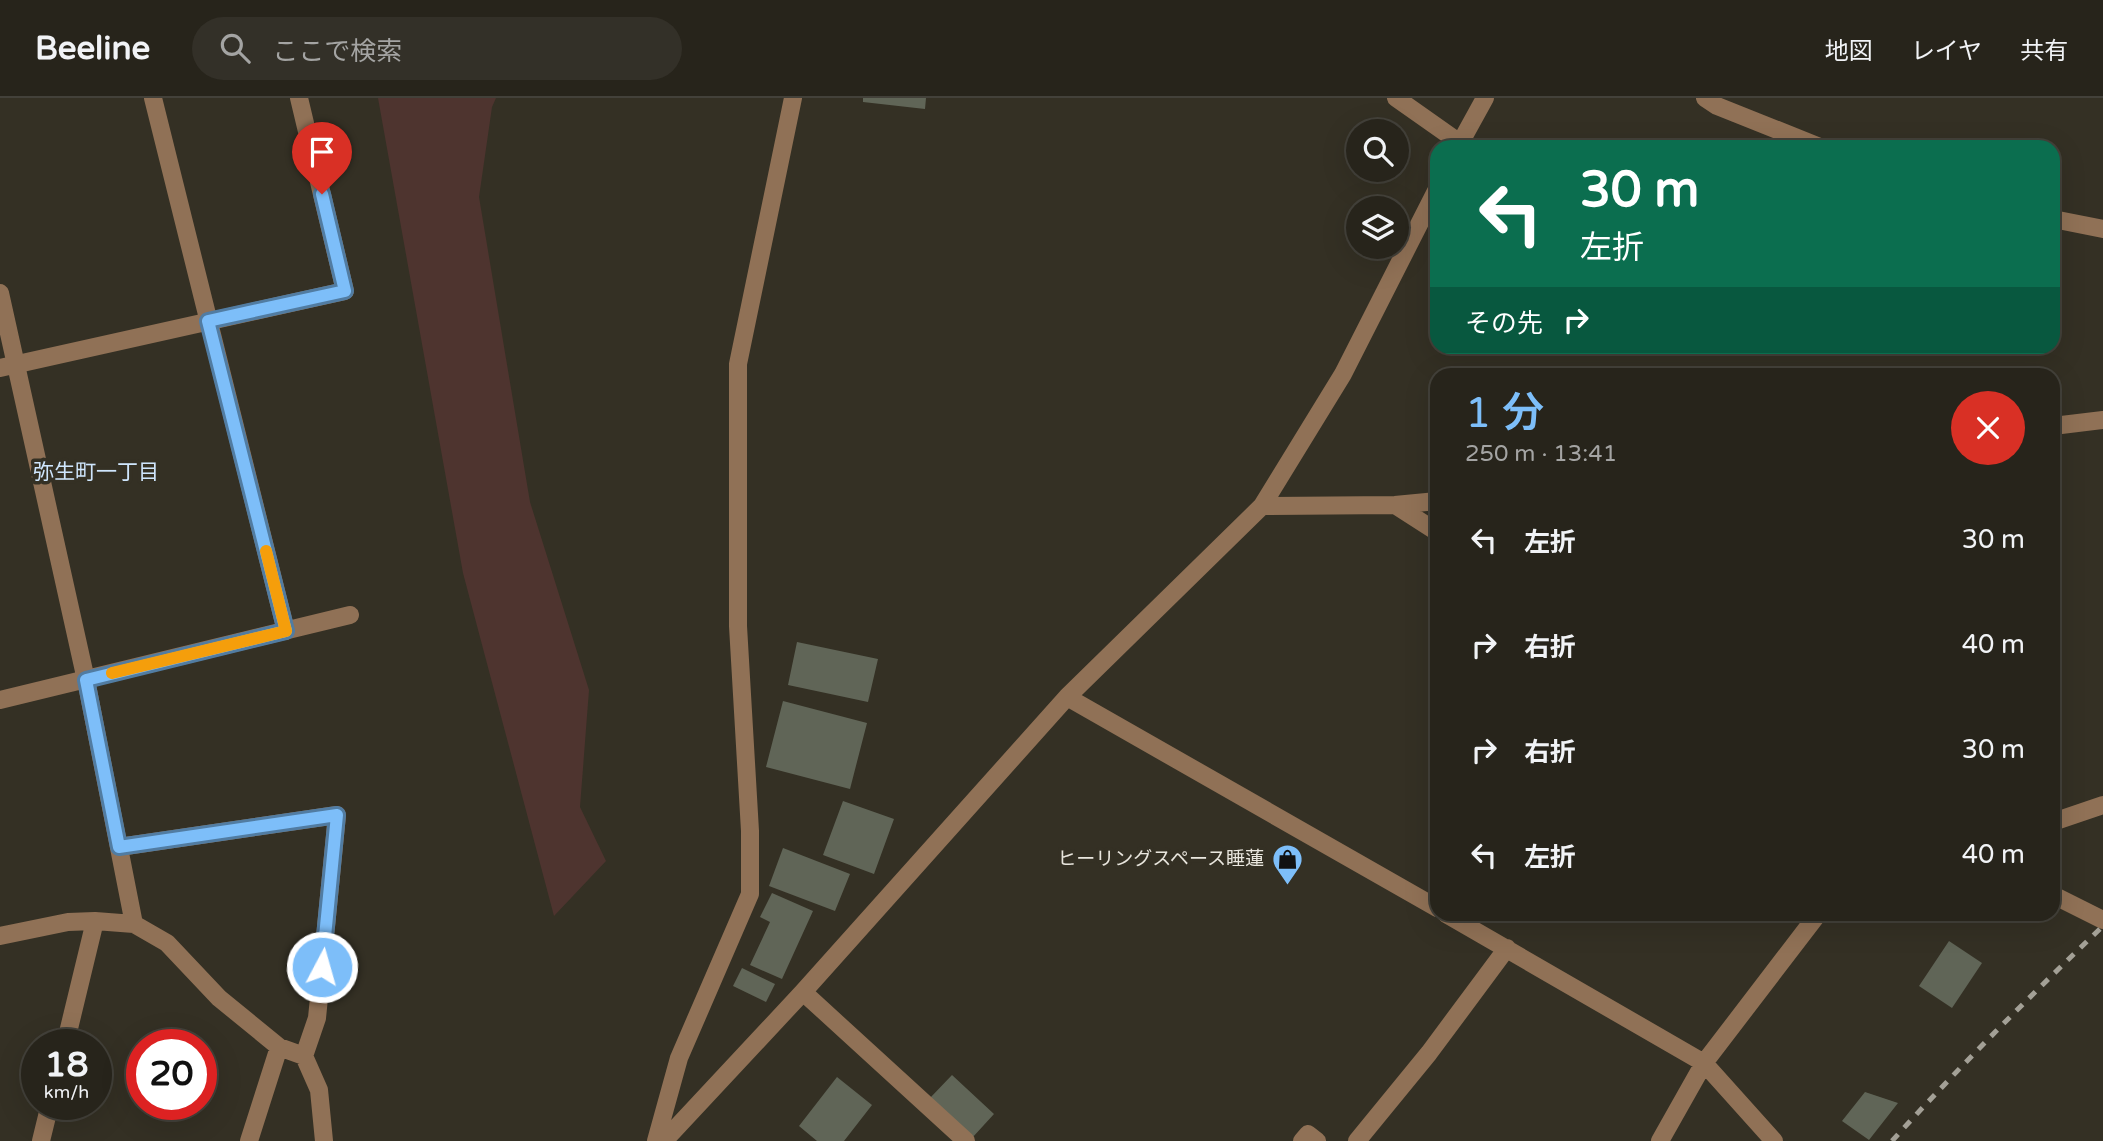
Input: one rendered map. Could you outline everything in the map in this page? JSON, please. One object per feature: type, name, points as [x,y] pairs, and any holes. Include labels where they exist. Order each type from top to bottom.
[{"type":"street","points":[[152,98],[286,631]]},
{"type":"street","points":[[8,366],[345,291],[299,98]]},
{"type":"street","points":[[656,1141],[679,1058],[750,894],[750,831],[738,626],[738,364],[793,98]]},
{"type":"street","points":[[1396,98],[1452,140]]},
{"type":"street","points":[[1462,140],[1485,98]]},
{"type":"street","points":[[1704,98],[1717,106],[1802,140]]},
{"type":"street","points":[[664,1141],[803,992],[1067,697],[1262,506],[1343,374],[1430,203]]},
{"type":"street","points":[[2060,220],[2103,229]]},
{"type":"street","points":[[0,293],[8,366],[86,680],[134,924]]},
{"type":"street","points":[[2060,425],[2103,420]]},
{"type":"street","points":[[1262,506],[1395,505],[1430,502]]},
{"type":"street","points":[[1395,505],[1430,528]]},
{"type":"street","points":[[0,700],[349,615]]},
{"type":"street","points":[[1067,697],[1430,904]]},
{"type":"street","points":[[2060,820],[2103,805]]},
{"type":"street","points":[[119,847],[337,815],[317,1018],[304,1056],[319,1090],[324,1141]]},
{"type":"street","points":[[2060,898],[2103,920]]},
{"type":"street","points":[[69,1029],[95,921]]},
{"type":"street","points":[[1459,921],[1704,1063],[1774,1141]]},
{"type":"street","points":[[1660,1141],[1704,1063],[1813,921]]},
{"type":"street","points":[[0,936],[68,922],[134,924],[167,943],[219,998],[279,1047],[304,1056]]},
{"type":"street","points":[[1357,1141],[1429,1054],[1507,948]]},
{"type":"street","points":[[803,992],[966,1141]]},
{"type":"street","points":[[249,1141],[279,1047]]},
{"type":"street","points":[[41,1141],[46,1120]]},
{"type":"street","points":[[1302,1141],[1308,1134],[1317,1141]]},
{"type":"shaded area","points":[[378,98],[496,98],[492,107],[479,197],[530,502],[589,690],[580,807],[606,861],[554,916],[463,573]]},
{"type":"building","points":[[863,98],[926,98],[925,109],[863,102]]},
{"type":"building","points":[[797,642],[878,659],[868,702],[788,685]]},
{"type":"building","points":[[783,701],[867,723],[850,789],[766,767]]},
{"type":"building","points":[[843,801],[894,819],[874,874],[823,855]]},
{"type":"building","points":[[783,848],[850,874],[835,911],[769,886]]},
{"type":"building","points":[[772,893],[813,911],[782,979],[750,965],[770,922],[760,917]]},
{"type":"building","points":[[1949,941],[1982,963],[1952,1008],[1919,986]]},
{"type":"building","points":[[742,968],[775,984],[766,1002],[733,986]]},
{"type":"building","points":[[952,1075],[994,1114],[972,1138],[930,1098]]},
{"type":"building","points":[[837,1077],[872,1105],[844,1141],[817,1141],[799,1126]]},
{"type":"building","points":[[1865,1092],[1898,1103],[1869,1140],[1842,1121]]},
{"type":"railway","points":[[1892,1141],[1943,1086],[2103,926]]},
{"type":"slow traffic","points":[[112,673],[286,631],[266,551]]},
{"type":"place","name":"ヒーリングスペース睡蓮","points":[[1287,886]]},
{"type":"district","name":"弥生町一丁目","points":[[96,472]]},
{"type":"route","points":[[322,194],[345,291],[208,321],[286,631],[86,680],[119,847],[337,815],[322,967]]}]
